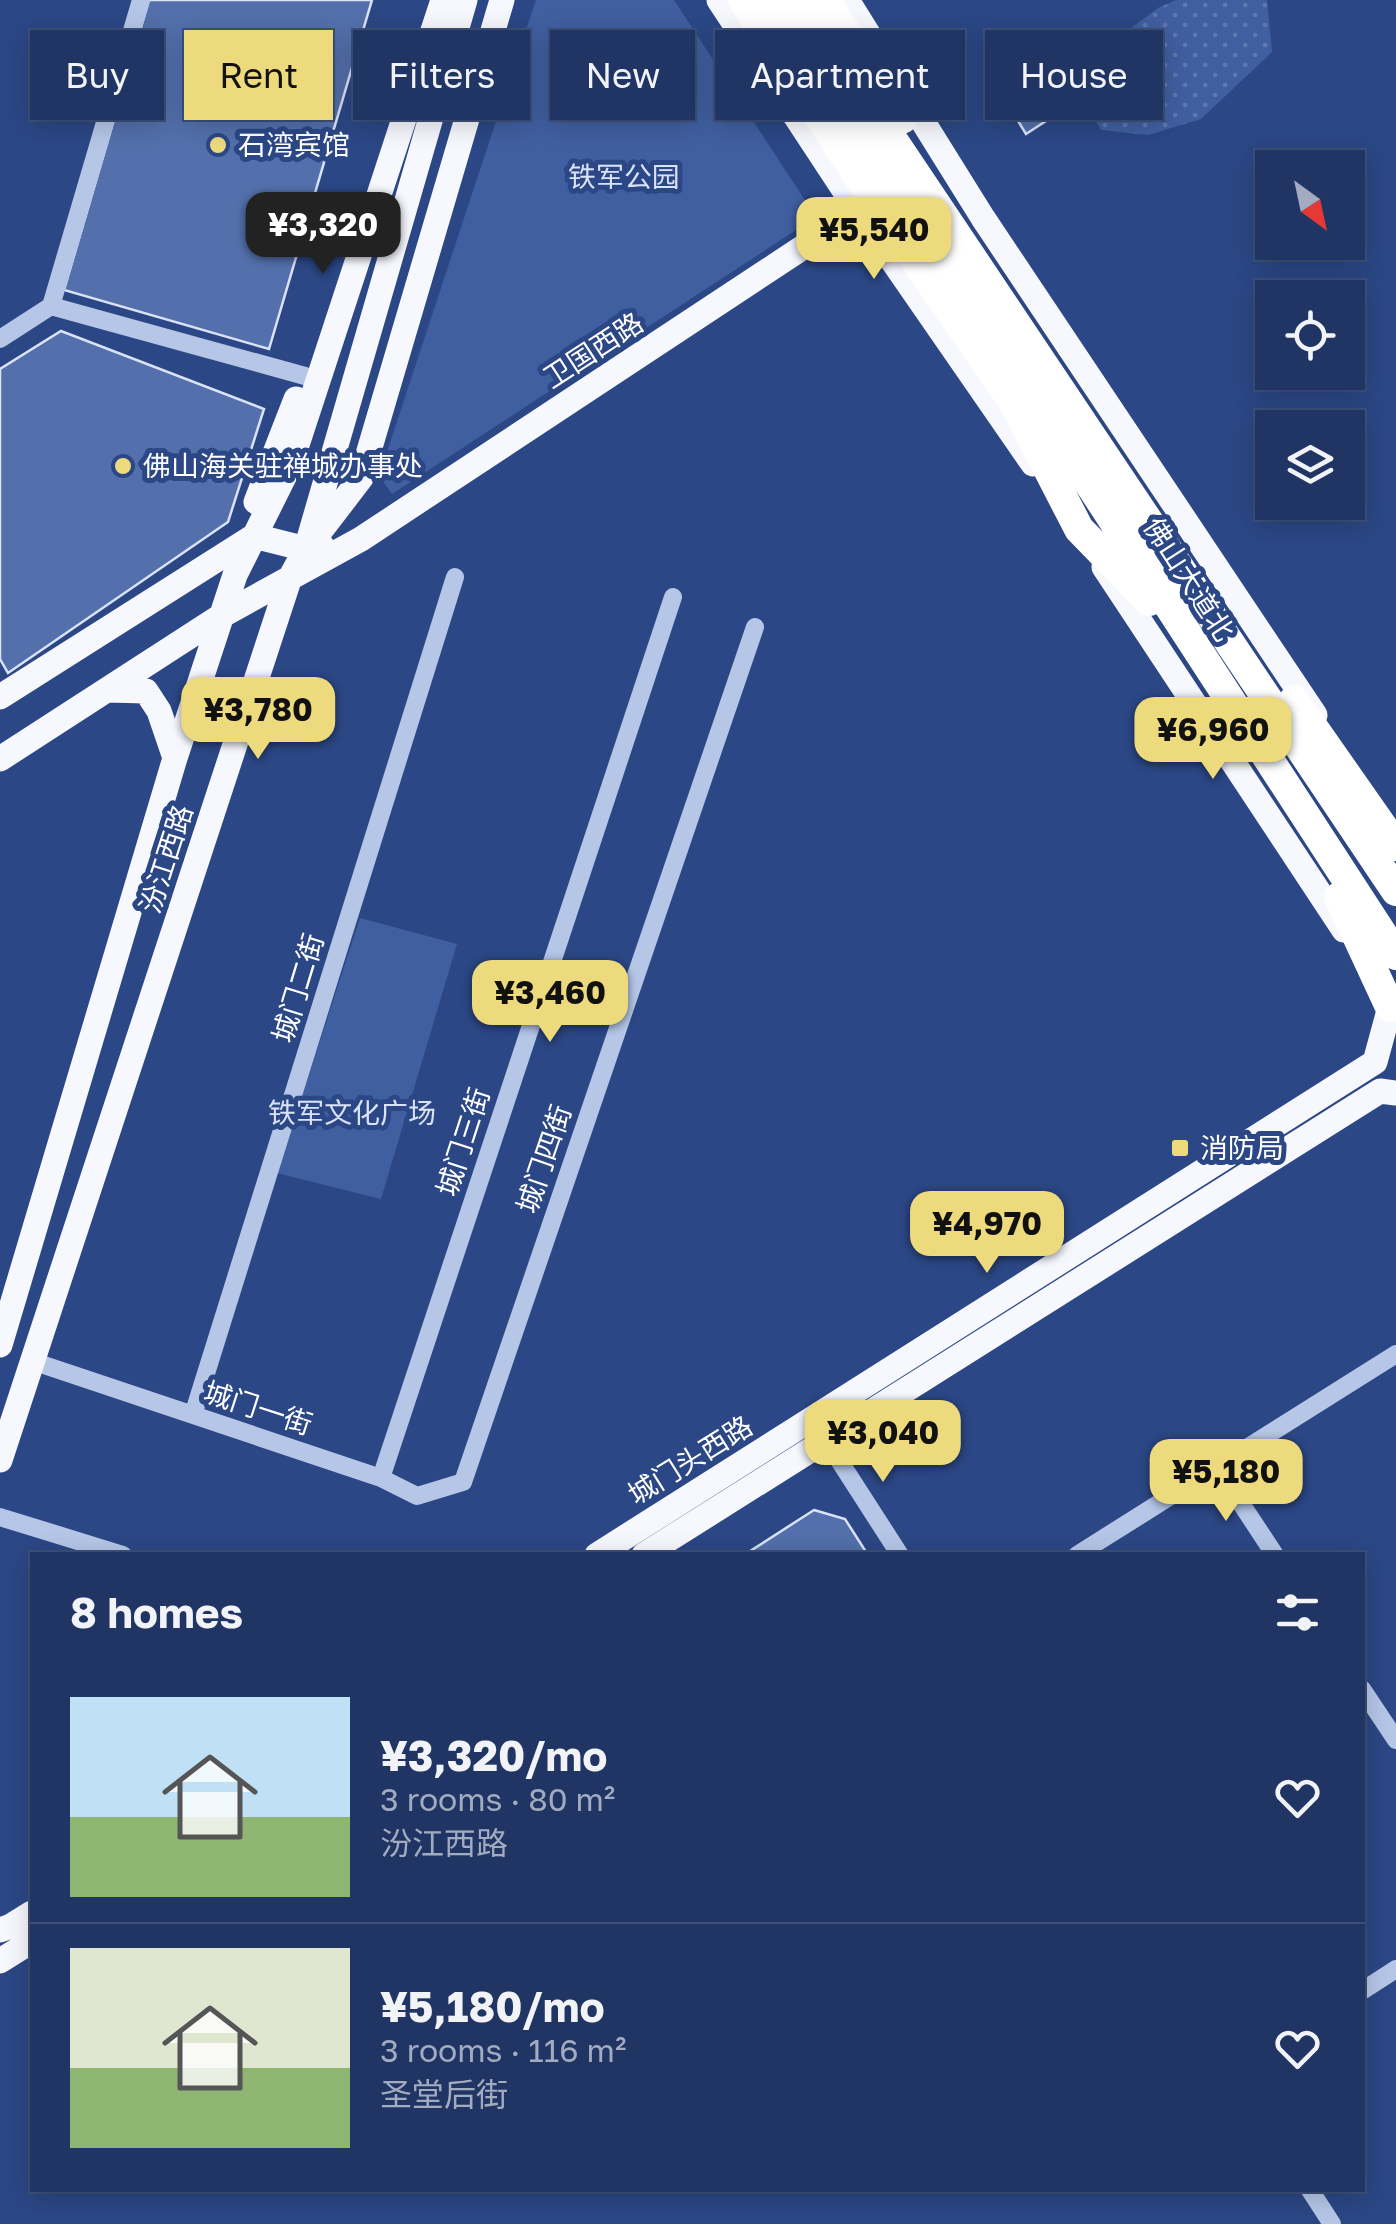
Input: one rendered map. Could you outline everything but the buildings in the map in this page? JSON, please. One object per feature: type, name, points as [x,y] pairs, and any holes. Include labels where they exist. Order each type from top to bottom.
[{"type":"highway","points":[[743,0],[872,214],[1013,402],[1079,530],[1196,650]]},
{"type":"highway","points":[[770,0],[1007,335]]},
{"type":"highway","points":[[799,0],[1007,335]]},
{"type":"highway","points":[[824,0],[938,176],[1396,846]]},
{"type":"highway","name":"佛山大道北","points":[[1007,335],[1196,650],[1396,955]]},
{"type":"highway","name":"佛山大道北","points":[[1007,335],[1152,524],[1396,891]]},
{"type":"highway","points":[[1294,800],[1393,1011]]},
{"type":"main road","points":[[219,558],[254,508],[309,387],[426,0]]},
{"type":"main road","points":[[442,30],[443,0]]},
{"type":"main road","points":[[447,30],[465,0]]},
{"type":"main road","points":[[306,550],[361,478],[502,0]]},
{"type":"main road","points":[[719,0],[872,214]]},
{"type":"main road","points":[[846,0],[984,218],[1396,835]]},
{"type":"main road","name":"汾江西路","points":[[0,1345],[175,758],[235,575],[291,463],[309,387],[411,120]]},
{"type":"main road","name":"汾江西路","points":[[0,1460],[289,580],[306,550],[411,182],[424,120]]},
{"type":"main road","points":[[411,182],[433,232]]},
{"type":"main road","name":"卫国西路","points":[[289,580],[362,539],[872,214]]},
{"type":"main road","points":[[390,258],[433,232]]},
{"type":"main road","points":[[1079,530],[1347,935],[1393,1011]]},
{"type":"main road","points":[[1,694],[254,536],[306,550],[362,539]]},
{"type":"main road","points":[[0,760],[222,616],[289,580]]},
{"type":"main road","points":[[107,690],[146,690],[159,711],[175,758]]},
{"type":"main road","name":"城门头西路","points":[[602,1552],[1375,1062],[1393,1011]]},
{"type":"main road","name":"城门头西路","points":[[649,1552],[1380,1091],[1396,1093]]},
{"type":"main road","points":[[0,1930],[30,1913]]},
{"type":"main road","points":[[0,1961],[30,1941]]},
{"type":"street","points":[[0,340],[51,306],[141,0]]},
{"type":"street","points":[[51,306],[309,387]]},
{"type":"street","name":"城门二街","points":[[193,1415],[454,577]]},
{"type":"street","name":"城门三街","points":[[380,1478],[674,597]]},
{"type":"street","name":"城门四街","points":[[463,1482],[756,628]]},
{"type":"street","points":[[1083,1552],[1396,1354]]},
{"type":"street","name":"城门一街","points":[[32,1361],[380,1478],[416,1496],[463,1482]]},
{"type":"street","points":[[826,1440],[898,1552]]},
{"type":"street","points":[[1217,1467],[1273,1552]]},
{"type":"street","points":[[0,1517],[113,1552]]},
{"type":"street","points":[[1369,1712],[1396,1740]]},
{"type":"street","points":[[1365,1989],[1396,1969]]},
{"type":"street","points":[[1311,2192],[1332,2224]]},
{"type":"green space","name":"铁军公园","points":[[536,0],[674,0],[694,30],[550,30],[550,120],[695,120],[695,32],[715,63],[715,120],[753,120],[816,217],[392,494],[379,476],[496,120],[530,120],[530,30],[526,30]]},
{"type":"green space","points":[[1176,0],[1267,0],[1272,52],[1201,119],[1148,135],[1101,130],[1095,120],[1163,120],[1163,30],[1128,30]]},
{"type":"green space","name":"铁军文化广场","points":[[360,918],[457,944],[381,1199],[277,1173]]},
{"type":"place","name":"石湾宾馆","points":[[218,145]]},
{"type":"place","name":"佛山海关驻禅城办事处","points":[[123,466]]},
{"type":"place","name":"消防局","points":[[1180,1148]]}]
